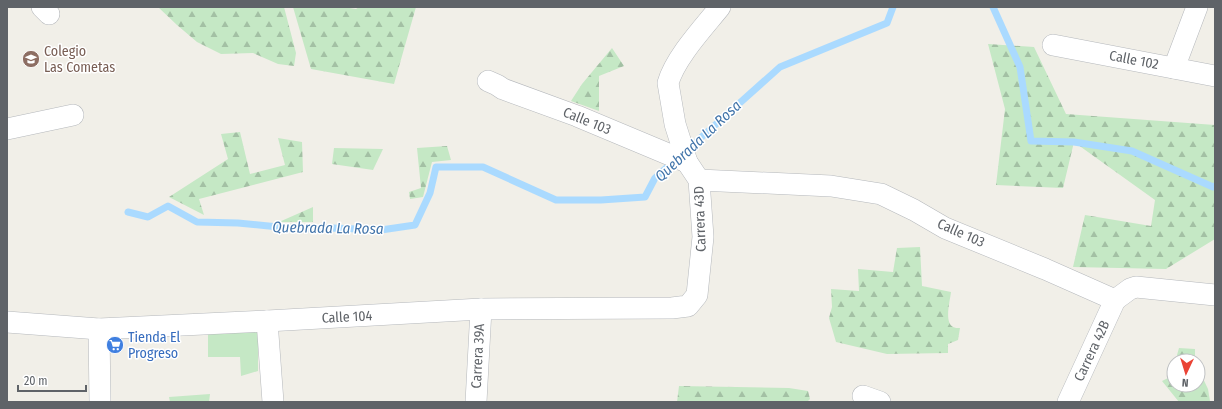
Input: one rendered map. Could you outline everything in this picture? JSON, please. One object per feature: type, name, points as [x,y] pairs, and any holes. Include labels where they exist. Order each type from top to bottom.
[{"type":"street","name":"Carrera 43D","points":[[688,306],[697,295],[703,237],[699,180],[687,162],[675,124],[668,83],[678,61],[720,7]]},
{"type":"street","points":[[1174,68],[1197,7]]},
{"type":"street","name":"Calle 102","points":[[1053,45],[1215,76]]},
{"type":"street","name":"Calle 103","points":[[488,81],[503,89],[577,116],[687,162]]},
{"type":"street","points":[[7,129],[73,115]]},
{"type":"street","name":"Calle 103","points":[[699,180],[831,186],[881,194],[914,210],[945,228],[1045,269],[1115,300]]},
{"type":"street","points":[[1115,300],[1130,289],[1136,287],[1215,295]]},
{"type":"street","name":"Carrera 42B","points":[[1068,402],[1115,300]]},
{"type":"street","name":"Calle 104","points":[[7,322],[99,329],[481,309],[672,308],[688,306]]},
{"type":"street","name":"Carrera 39A","points":[[476,402],[481,309]]},
{"type":"street","points":[[267,321],[273,402]]},
{"type":"street","points":[[99,329],[100,402]]},
{"type":"green space","points":[[158,7],[284,7],[296,53],[294,66],[278,64],[253,53],[221,54],[197,42]]},
{"type":"green space","points":[[293,7],[343,7],[356,9],[359,7],[416,7],[394,84],[311,69]]},
{"type":"green space","points":[[988,44],[1034,47],[1066,114],[1215,125],[1215,239],[1166,269],[1073,267],[1085,215],[1151,226],[1155,200],[1074,142],[1063,188],[996,185],[1005,109]]},
{"type":"green space","points":[[612,48],[624,66],[599,76],[599,111],[571,101],[582,84]]},
{"type":"green space","points":[[240,132],[250,174],[285,165],[278,138],[302,142],[303,172],[199,199],[204,215],[169,197],[228,159],[221,134]]},
{"type":"green space","points":[[447,146],[451,160],[432,162],[423,197],[410,199],[409,192],[421,188],[417,148]]},
{"type":"green space","points":[[334,148],[383,149],[373,170],[332,164]]},
{"type":"green space","points":[[313,207],[313,222],[279,222]]},
{"type":"green space","points":[[920,247],[922,286],[951,292],[948,311],[949,321],[953,327],[960,328],[958,340],[948,344],[948,353],[887,354],[836,342],[829,318],[832,307],[831,289],[859,291],[858,269],[893,272],[897,248]]},
{"type":"green space","points":[[208,329],[258,329],[258,371],[241,376],[240,357],[208,357]]},
{"type":"green space","points":[[1179,348],[1195,349],[1195,353],[1178,353]]},
{"type":"green space","points":[[1166,379],[1166,386],[1162,381]]},
{"type":"green space","points":[[1206,385],[1210,401],[1215,402],[1179,402],[1172,393],[1206,393]]},
{"type":"green space","points":[[679,386],[789,388],[808,391],[810,399],[807,402],[677,402]]},
{"type":"green space","points":[[210,394],[209,402],[170,402],[169,397]]},
{"type":"waterway","name":"Quebrada La Rosa","points":[[686,151],[780,67],[887,23],[893,7]]},
{"type":"waterway","name":"Quebrada La Rosa","points":[[993,7],[1020,67],[1031,141],[1074,142],[1132,151],[1213,187],[1215,186]]},
{"type":"waterway","name":"Quebrada La Rosa","points":[[128,212],[148,217],[168,206],[197,222],[238,223],[298,229],[333,228],[381,230],[415,225],[430,193],[436,167],[483,167],[556,200],[601,200],[645,197],[655,178],[675,160]]},
{"type":"place","name":"Colegio Las Cometas","points":[[31,59]]},
{"type":"place","name":"Tienda El Progreso","points":[[115,345]]}]
